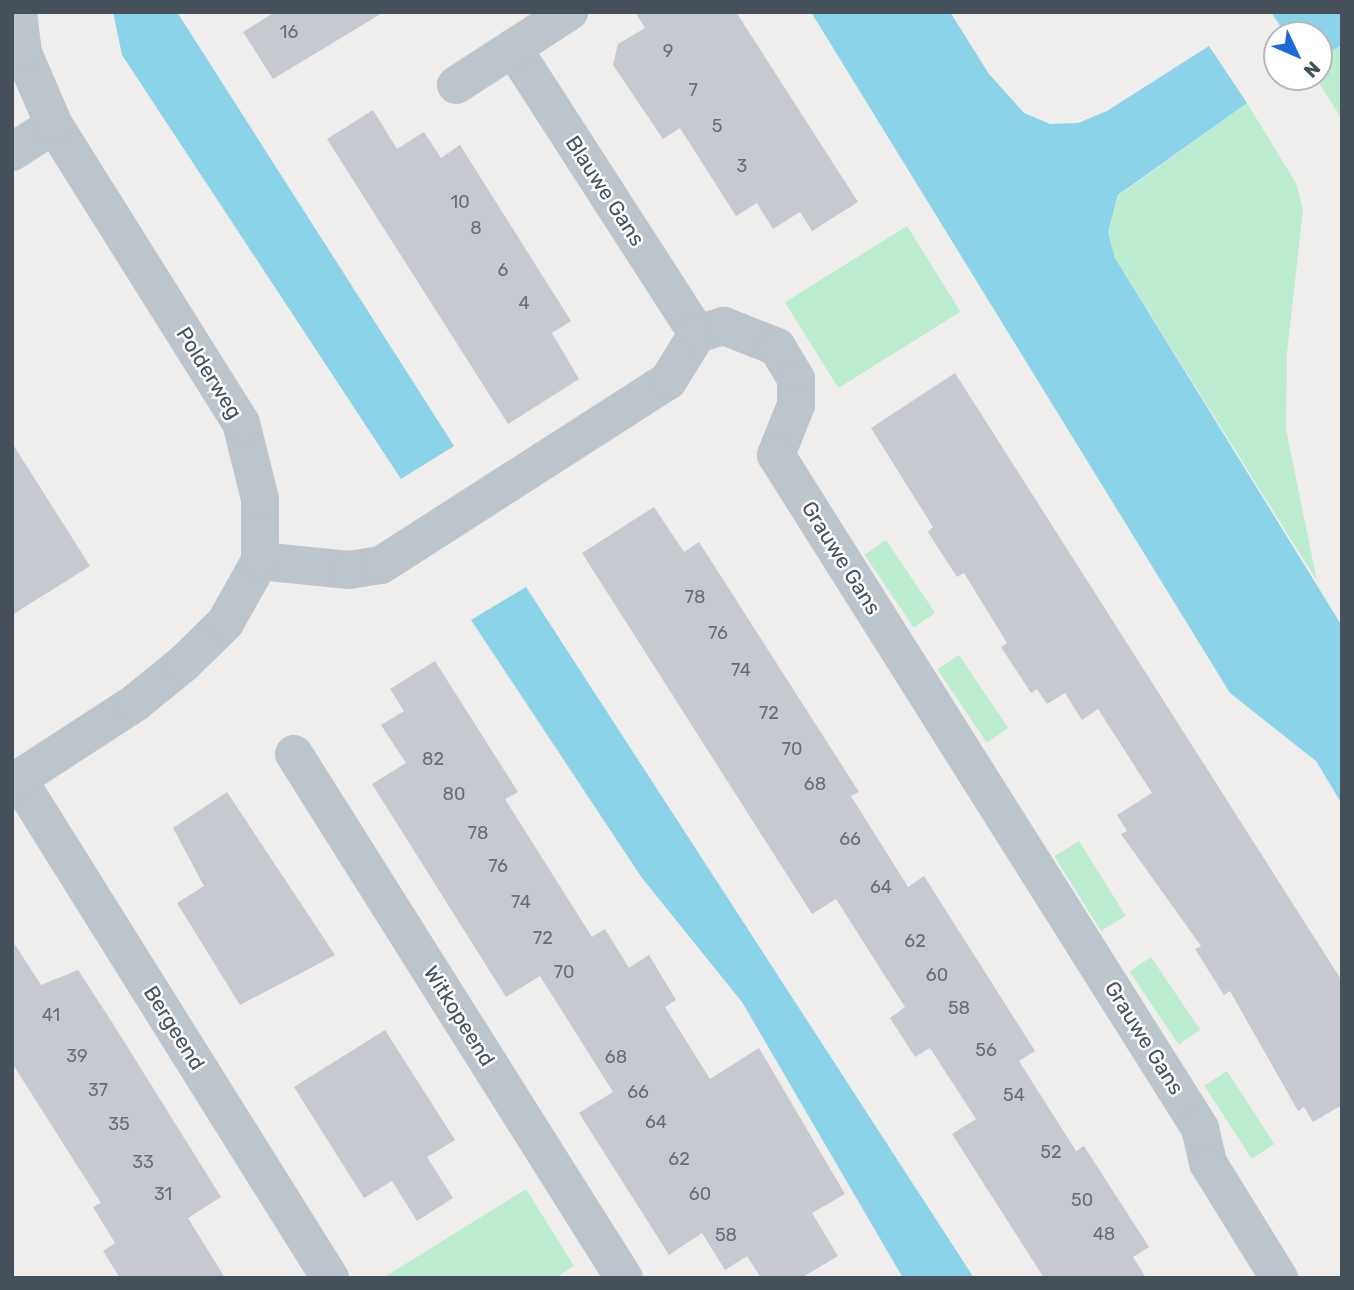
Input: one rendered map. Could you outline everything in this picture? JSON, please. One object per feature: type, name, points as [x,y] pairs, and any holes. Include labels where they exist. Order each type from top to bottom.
[{"type":"street","name":"Polderweg","points":[[15,781],[135,704],[184,663],[225,624],[260,561],[260,499],[241,424],[54,125],[23,53],[18,12]]},
{"type":"street","points":[[456,85],[569,12]]},
{"type":"street","name":"Blauwe Gans","points":[[513,48],[697,334]]},
{"type":"street","points":[[12,152],[54,125]]},
{"type":"street","name":"Grauwe Gans","points":[[697,334],[724,326],[777,347],[796,379],[796,405],[776,455],[1200,1128],[1208,1163],[1279,1278]]},
{"type":"street","points":[[260,561],[349,570],[381,565],[668,381],[697,334]]},
{"type":"street","name":"Witkopeend","points":[[294,754],[624,1278]]},
{"type":"street","name":"Bergeend","points":[[15,781],[330,1278]]},
{"type":"green space","points":[[1342,45],[1342,119],[1324,91],[1333,91],[1333,50]]},
{"type":"green space","points":[[1247,103],[1296,183],[1303,210],[1287,352],[1286,429],[1317,581],[1115,258],[1108,232],[1118,196]]},
{"type":"green space","points":[[907,226],[961,312],[838,388],[785,302]]},
{"type":"green space","points":[[886,540],[935,613],[914,627],[864,555]]},
{"type":"green space","points":[[959,655],[1008,728],[987,742],[937,670]]},
{"type":"green space","points":[[1079,841],[1126,916],[1101,931],[1054,856]]},
{"type":"green space","points":[[1151,957],[1200,1030],[1179,1044],[1129,972]]},
{"type":"green space","points":[[1227,1071],[1274,1144],[1252,1159],[1204,1086]]},
{"type":"green space","points":[[526,1189],[574,1266],[555,1278],[383,1278]]},
{"type":"water","points":[[113,12],[177,12],[454,446],[401,479],[122,55]]},
{"type":"water","points":[[811,12],[950,12],[989,74],[1024,113],[1050,124],[1078,123],[1107,111],[1209,46],[1247,103],[1118,195],[1108,232],[1115,258],[1342,626],[1342,804],[1316,761],[1230,693]]},
{"type":"water","points":[[1271,12],[1342,12],[1342,45],[1333,50],[1333,21],[1277,21]]},
{"type":"water","points":[[526,587],[974,1278],[903,1278],[742,1002],[642,878],[471,620]]},
{"type":"building","points":[[275,12],[384,12],[273,79],[243,32]]},
{"type":"building","points":[[635,12],[736,12],[858,202],[812,231],[800,212],[773,229],[757,203],[736,216],[680,128],[663,139],[613,65],[618,44],[645,28]]},
{"type":"building","points":[[373,110],[397,149],[424,132],[441,158],[460,145],[571,321],[552,333],[579,379],[508,424],[327,139]]},
{"type":"building","points":[[955,373],[1342,981],[1342,1105],[1313,1122],[1304,1107],[1298,1111],[1230,991],[1224,995],[1195,949],[1201,946],[1121,834],[1127,831],[1117,815],[1152,793],[1098,709],[1082,720],[1065,693],[1047,704],[1037,689],[1031,693],[1001,647],[1007,643],[964,573],[957,577],[928,532],[933,527],[871,428]]},
{"type":"building","points":[[12,443],[90,566],[12,615]]},
{"type":"building","points":[[654,507],[684,552],[699,542],[859,792],[851,796],[908,887],[924,876],[1035,1051],[1019,1061],[1076,1151],[1084,1146],[1149,1247],[1133,1257],[1146,1278],[1044,1278],[952,1134],[976,1119],[930,1048],[915,1057],[890,1018],[905,1007],[836,899],[812,914],[582,553]]},
{"type":"building","points":[[435,661],[518,792],[505,799],[592,937],[605,929],[629,968],[649,955],[676,1000],[665,1007],[710,1079],[759,1048],[845,1194],[812,1213],[838,1256],[801,1278],[761,1278],[747,1256],[725,1270],[702,1233],[669,1255],[579,1113],[613,1092],[540,976],[506,997],[372,784],[406,763],[381,725],[404,711],[390,689]]},
{"type":"building","points":[[227,792],[335,955],[240,1005],[177,903],[204,886],[173,828]]},
{"type":"building","points":[[12,940],[41,985],[78,970],[110,1019],[221,1197],[188,1218],[225,1278],[120,1278],[103,1251],[115,1243],[93,1207],[101,1203],[12,1063]]},
{"type":"building","points":[[385,1030],[455,1140],[427,1157],[453,1198],[417,1221],[392,1181],[364,1198],[294,1087]]}]
